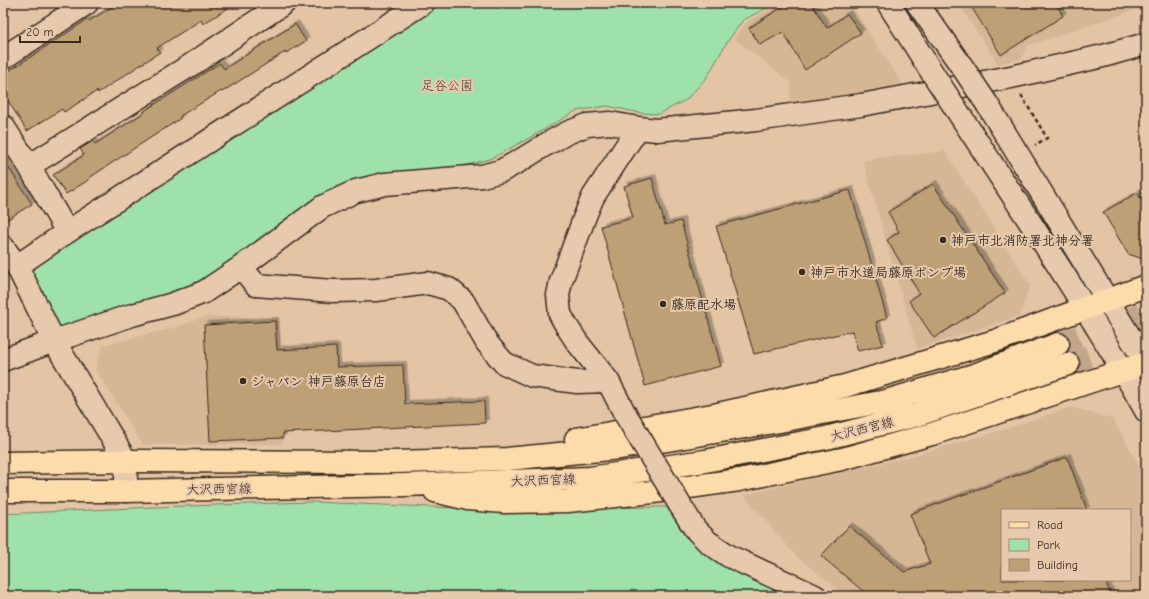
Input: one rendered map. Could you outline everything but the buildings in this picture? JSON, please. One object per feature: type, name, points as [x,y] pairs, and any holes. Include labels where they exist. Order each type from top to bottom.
[{"type":"main road","points":[[394,462],[471,451],[583,438],[718,414],[845,386],[995,341],[1146,286]]},
{"type":"main road","name":"大沢西宮線","points":[[3,463],[126,461],[394,462],[507,459],[620,448],[780,421],[886,401],[974,375],[1058,344]]},
{"type":"main road","points":[[405,484],[468,499],[504,502],[568,501],[653,492],[739,480],[842,459],[924,436],[1146,363]]},
{"type":"main road","name":"大沢西宮線","points":[[3,491],[126,491],[590,478],[704,461],[826,438],[917,415],[1068,364]]},
{"type":"street","points":[[3,58],[87,3]]},
{"type":"street","points":[[29,166],[194,63],[284,3]]},
{"type":"street","points":[[17,266],[67,232],[424,3]]},
{"type":"street","points":[[888,3],[1085,308],[1146,411]]},
{"type":"street","points":[[917,3],[987,104],[1146,363]]},
{"type":"street","points":[[3,360],[54,341],[132,315],[173,304],[204,292],[241,267],[322,207],[356,191],[385,184],[482,176],[501,171],[567,133],[587,125],[610,123],[657,130],[756,120],[861,105],[1011,77],[1103,56],[1146,44]]},
{"type":"street","points":[[3,126],[29,166],[67,232]]},
{"type":"street","points":[[638,128],[593,197],[582,223],[561,281],[558,295],[560,314],[577,342],[608,381],[624,412],[695,529],[708,542],[729,556],[815,596]]},
{"type":"street","points":[[3,247],[17,266],[54,341],[126,461],[126,491]]},
{"type":"street","points":[[241,267],[256,285],[333,291],[376,290],[428,283],[449,288],[463,301],[486,344],[504,363],[532,376],[577,382],[608,381]]},
{"type":"path","points":[[1011,77],[1046,138]]},
{"type":"shaded area","points":[[782,3],[850,3],[903,85],[790,103],[791,83],[734,38],[748,21]]},
{"type":"shaded area","points":[[958,3],[1146,3],[1146,6],[1027,46],[1022,59],[998,64]]},
{"type":"shaded area","points":[[945,151],[1030,285],[1020,316],[917,349],[863,161]]},
{"type":"shaded area","points":[[204,317],[279,317],[283,444],[143,445],[95,369],[103,345],[173,328]]},
{"type":"shaded area","points":[[1071,407],[1113,419],[1146,477],[1146,596],[847,596],[797,557],[743,495],[908,457],[999,431]]},
{"type":"green space","name":"足谷公園","points":[[423,3],[777,3],[743,20],[727,42],[707,77],[686,100],[659,114],[641,113],[607,106],[576,111],[490,159],[433,174],[352,188],[214,279],[54,341],[17,266]]},
{"type":"green space","points":[[311,502],[479,509],[666,507],[700,548],[788,596],[3,596],[3,514]]},
{"type":"tunnel","points":[[1058,344],[1146,313]]},
{"type":"tunnel","points":[[1068,364],[1146,336]]},
{"type":"place","name":"神戸市北消防署北神分署","points":[[943,240]]},
{"type":"place","name":"神戸市水道局藤原ポンプ場","points":[[802,272]]},
{"type":"place","name":"藤原配水場","points":[[663,304]]},
{"type":"place","name":"ジャパン 神戸藤原台店","points":[[243,381]]}]
